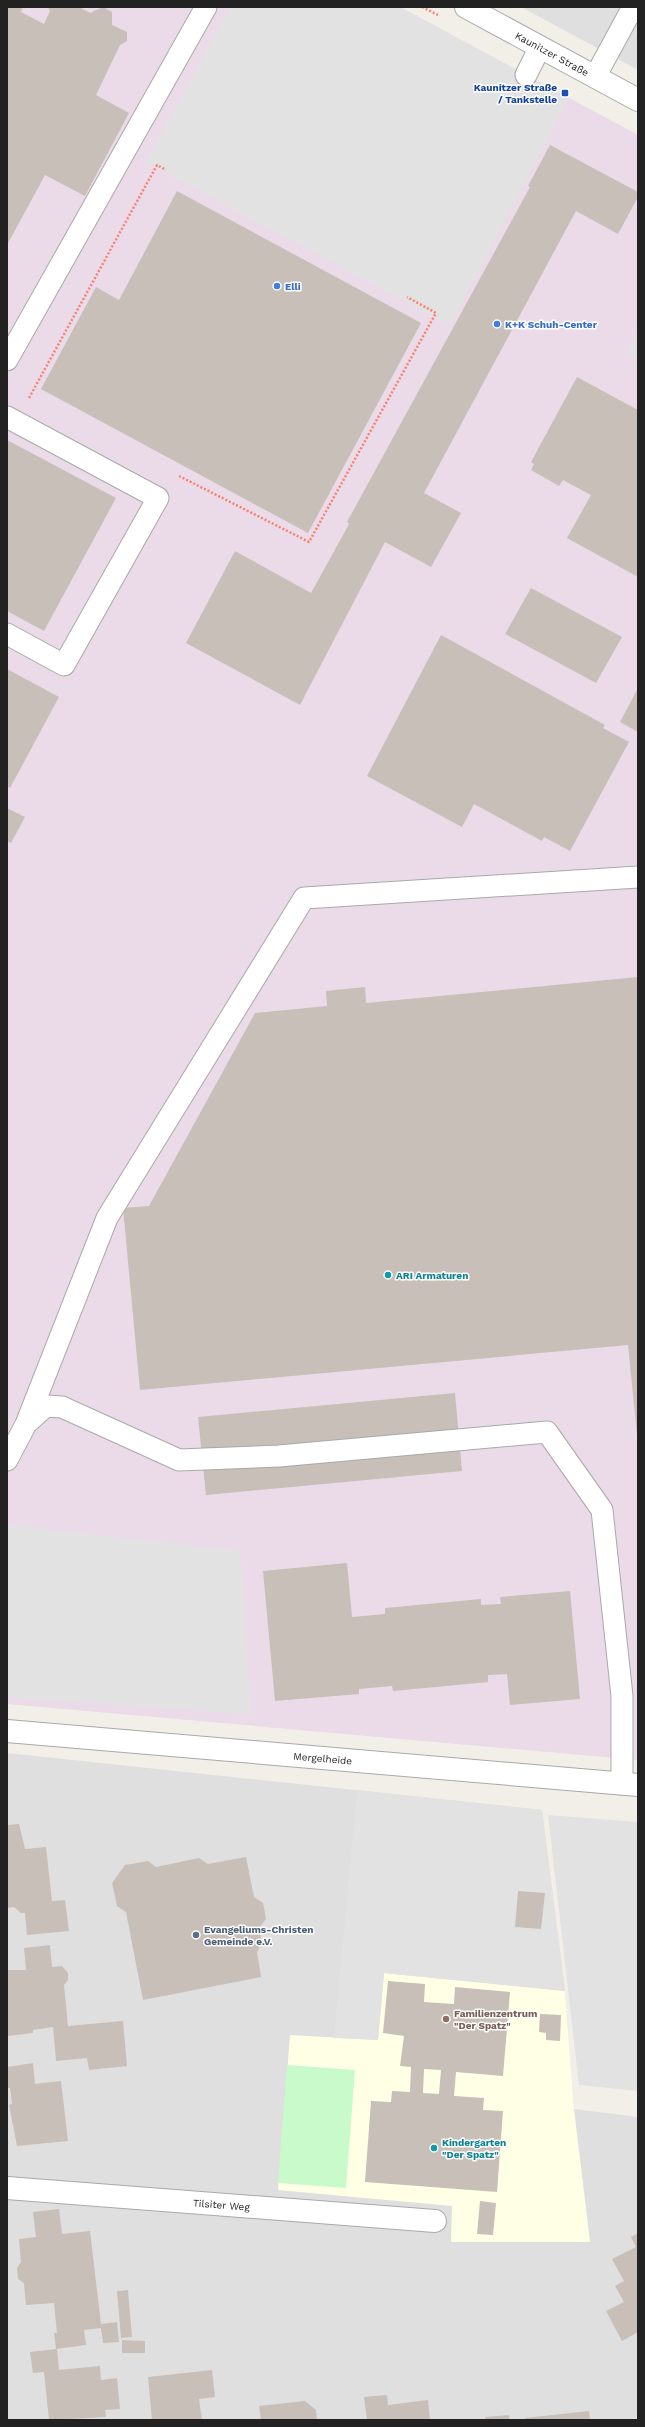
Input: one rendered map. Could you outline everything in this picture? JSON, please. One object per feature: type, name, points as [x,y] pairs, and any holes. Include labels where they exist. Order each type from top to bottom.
[{"type":"street","name":"Kaunitzer Straße","points":[[475,9],[540,47],[638,100]]},
{"type":"street","name":"Mergelheide","points":[[7,1731],[630,1785]]},
{"type":"street","name":"Tilsiter Weg","points":[[7,2188],[435,2221]]},
{"type":"lane","points":[[7,360],[206,7]]},
{"type":"lane","points":[[595,77],[633,7]]},
{"type":"lane","points":[[526,75],[540,47]]},
{"type":"lane","points":[[7,417],[158,498],[64,665],[7,634]]},
{"type":"lane","points":[[7,1460],[26,1424],[106,1218],[304,898],[638,877]]},
{"type":"lane","points":[[26,1424],[46,1406],[62,1407],[179,1460],[280,1456],[546,1432],[602,1510],[630,1785]]},
{"type":"path","points":[[35,403],[28,400],[157,165],[166,170]]},
{"type":"path","points":[[176,475],[309,542],[436,313],[407,297]]},
{"type":"shaded area","points":[[7,7],[400,7],[638,135],[638,1760],[7,1704]]},
{"type":"shaded area","points":[[230,7],[400,7],[569,98],[450,325],[146,162]]},
{"type":"shaded area","points":[[521,7],[638,7],[638,70]]},
{"type":"shaded area","points":[[638,333],[638,358],[628,353]]},
{"type":"shaded area","points":[[7,1525],[240,1551],[251,1714],[7,1697]]},
{"type":"shaded area","points":[[7,1753],[542,1810],[565,1991],[574,2109],[638,2117],[638,2420],[7,2420]]},
{"type":"shaded area","points":[[357,1790],[542,1810],[565,1991],[384,1973],[378,2040],[334,2038]]},
{"type":"shaded area","points":[[548,1815],[638,1822],[638,2091],[579,2085]]},
{"type":"shaded area","points":[[384,1973],[565,1991],[574,2109],[590,2242],[451,2242],[452,2206],[278,2190],[290,2035],[378,2040]]},
{"type":"green space","points":[[287,2065],[355,2070],[346,2188],[278,2183]]},
{"type":"building","points":[[7,7],[23,7],[21,12],[44,24],[50,11],[48,7],[79,7],[90,13],[103,7],[112,12],[112,25],[127,32],[127,41],[120,45],[96,95],[129,113],[85,196],[45,175],[7,245]]},
{"type":"building","points":[[550,145],[638,192],[638,197],[618,234],[576,211],[424,493],[461,513],[431,567],[385,542],[300,705],[186,643],[235,551],[311,593],[348,526],[349,523],[347,522],[530,187],[528,186]]},
{"type":"building","points":[[177,191],[421,323],[308,533],[41,389],[96,287],[119,300]]},
{"type":"building","points":[[577,377],[638,410],[638,577],[567,538],[591,495],[563,480],[559,486],[531,470],[534,464],[531,462]]},
{"type":"building","points":[[7,440],[116,498],[44,631],[7,611]]},
{"type":"building","points":[[531,588],[622,637],[596,683],[505,634]]},
{"type":"building","points":[[441,635],[605,725],[603,728],[629,742],[570,851],[544,837],[542,841],[474,804],[462,827],[367,776]]},
{"type":"building","points":[[7,669],[59,697],[10,788],[7,786]]},
{"type":"building","points":[[638,688],[638,732],[620,722]]},
{"type":"building","points":[[7,808],[25,817],[11,843],[7,841]]},
{"type":"building","points":[[638,977],[638,1445],[628,1345],[140,1390],[123,1208],[149,1206],[255,1013],[327,1006],[326,991],[365,987],[366,1003]]},
{"type":"building","points":[[455,1393],[462,1471],[206,1495],[198,1417]]},
{"type":"building","points":[[347,1563],[352,1617],[385,1614],[385,1608],[481,1599],[481,1605],[501,1604],[500,1597],[570,1591],[580,1699],[510,1705],[507,1674],[488,1675],[488,1682],[393,1691],[392,1686],[359,1689],[359,1694],[275,1701],[263,1571]]},
{"type":"building","points":[[19,1824],[25,1849],[46,1847],[52,1901],[65,1900],[69,1931],[27,1935],[25,1913],[21,1913],[14,1907],[7,1908],[7,1825]]},
{"type":"building","name":"Evangeliums-Christen Gemeinde e.V.","points":[[246,1857],[254,1897],[263,1903],[266,1919],[259,1928],[262,1943],[257,1952],[261,1977],[143,2000],[126,1912],[117,1906],[112,1883],[125,1865],[148,1861],[156,1867],[199,1858],[208,1864]]},
{"type":"building","points":[[518,1891],[545,1893],[541,1929],[515,1927]]},
{"type":"building","points":[[50,1945],[52,1967],[62,1966],[68,1973],[68,1980],[64,1985],[68,2026],[123,2021],[127,2066],[89,2070],[87,2058],[56,2061],[53,2027],[33,2030],[33,2033],[7,2036],[7,1970],[26,1970],[24,1948]]},
{"type":"building","points":[[388,1981],[425,1984],[424,2002],[454,2004],[455,1987],[510,1992],[503,2076],[456,2072],[454,2096],[484,2098],[483,2110],[503,2111],[497,2192],[365,2182],[371,2101],[391,2102],[392,2091],[410,2092],[411,2067],[400,2066],[404,2036],[383,2033]],"holes":[[[424,2069],[441,2070],[439,2094],[423,2093]]]},
{"type":"building","points":[[540,2014],[561,2015],[560,2041],[546,2040],[546,2033],[539,2032]]},
{"type":"building","points":[[33,2063],[35,2084],[61,2081],[68,2141],[17,2146],[9,2105],[12,2104],[10,2088],[7,2088],[7,2067]]},
{"type":"building","points":[[480,2201],[496,2203],[493,2235],[477,2234]]},
{"type":"building","points":[[59,2209],[62,2234],[90,2231],[101,2324],[117,2322],[119,2342],[103,2343],[101,2328],[84,2330],[86,2345],[56,2349],[54,2333],[57,2333],[54,2303],[26,2305],[24,2283],[18,2279],[17,2268],[21,2262],[19,2239],[36,2237],[33,2212]]},
{"type":"building","points":[[638,2233],[638,2332],[622,2341],[606,2311],[624,2302],[615,2286],[624,2281],[612,2259],[636,2247],[631,2237]]},
{"type":"building","points":[[128,2290],[132,2337],[121,2338],[117,2291]]},
{"type":"building","points":[[122,2340],[145,2341],[145,2353],[122,2353]]},
{"type":"building","points":[[57,2349],[59,2370],[100,2366],[101,2380],[117,2378],[120,2409],[105,2410],[106,2417],[49,2420],[44,2372],[33,2373],[30,2352]]},
{"type":"building","points":[[212,2370],[215,2397],[199,2399],[202,2420],[152,2420],[148,2377]]},
{"type":"building","points":[[387,2395],[388,2405],[428,2400],[430,2420],[367,2420],[364,2397]]},
{"type":"building","points":[[305,2401],[316,2410],[317,2420],[261,2420],[259,2406]]},
{"type":"building","points":[[589,2411],[590,2420],[525,2420],[525,2418]]},
{"type":"building","points":[[509,2415],[510,2420],[486,2420],[485,2417]]},
{"type":"place","name":"Kaunitzer Straße / Tankstelle","points":[[565,93]]},
{"type":"place","name":"Elli","points":[[277,286]]},
{"type":"place","name":"K+K Schuh-Center","points":[[497,324]]},
{"type":"place","name":"ARI Armaturen","points":[[388,1275]]},
{"type":"place","name":"Evangeliums-Christen Gemeinde e.V.","points":[[196,1935]]},
{"type":"place","name":"Familienzentrum \"Der Spatz\"","points":[[446,2019]]},
{"type":"place","name":"Kindergarten \"Der Spatz\"","points":[[434,2148]]}]
